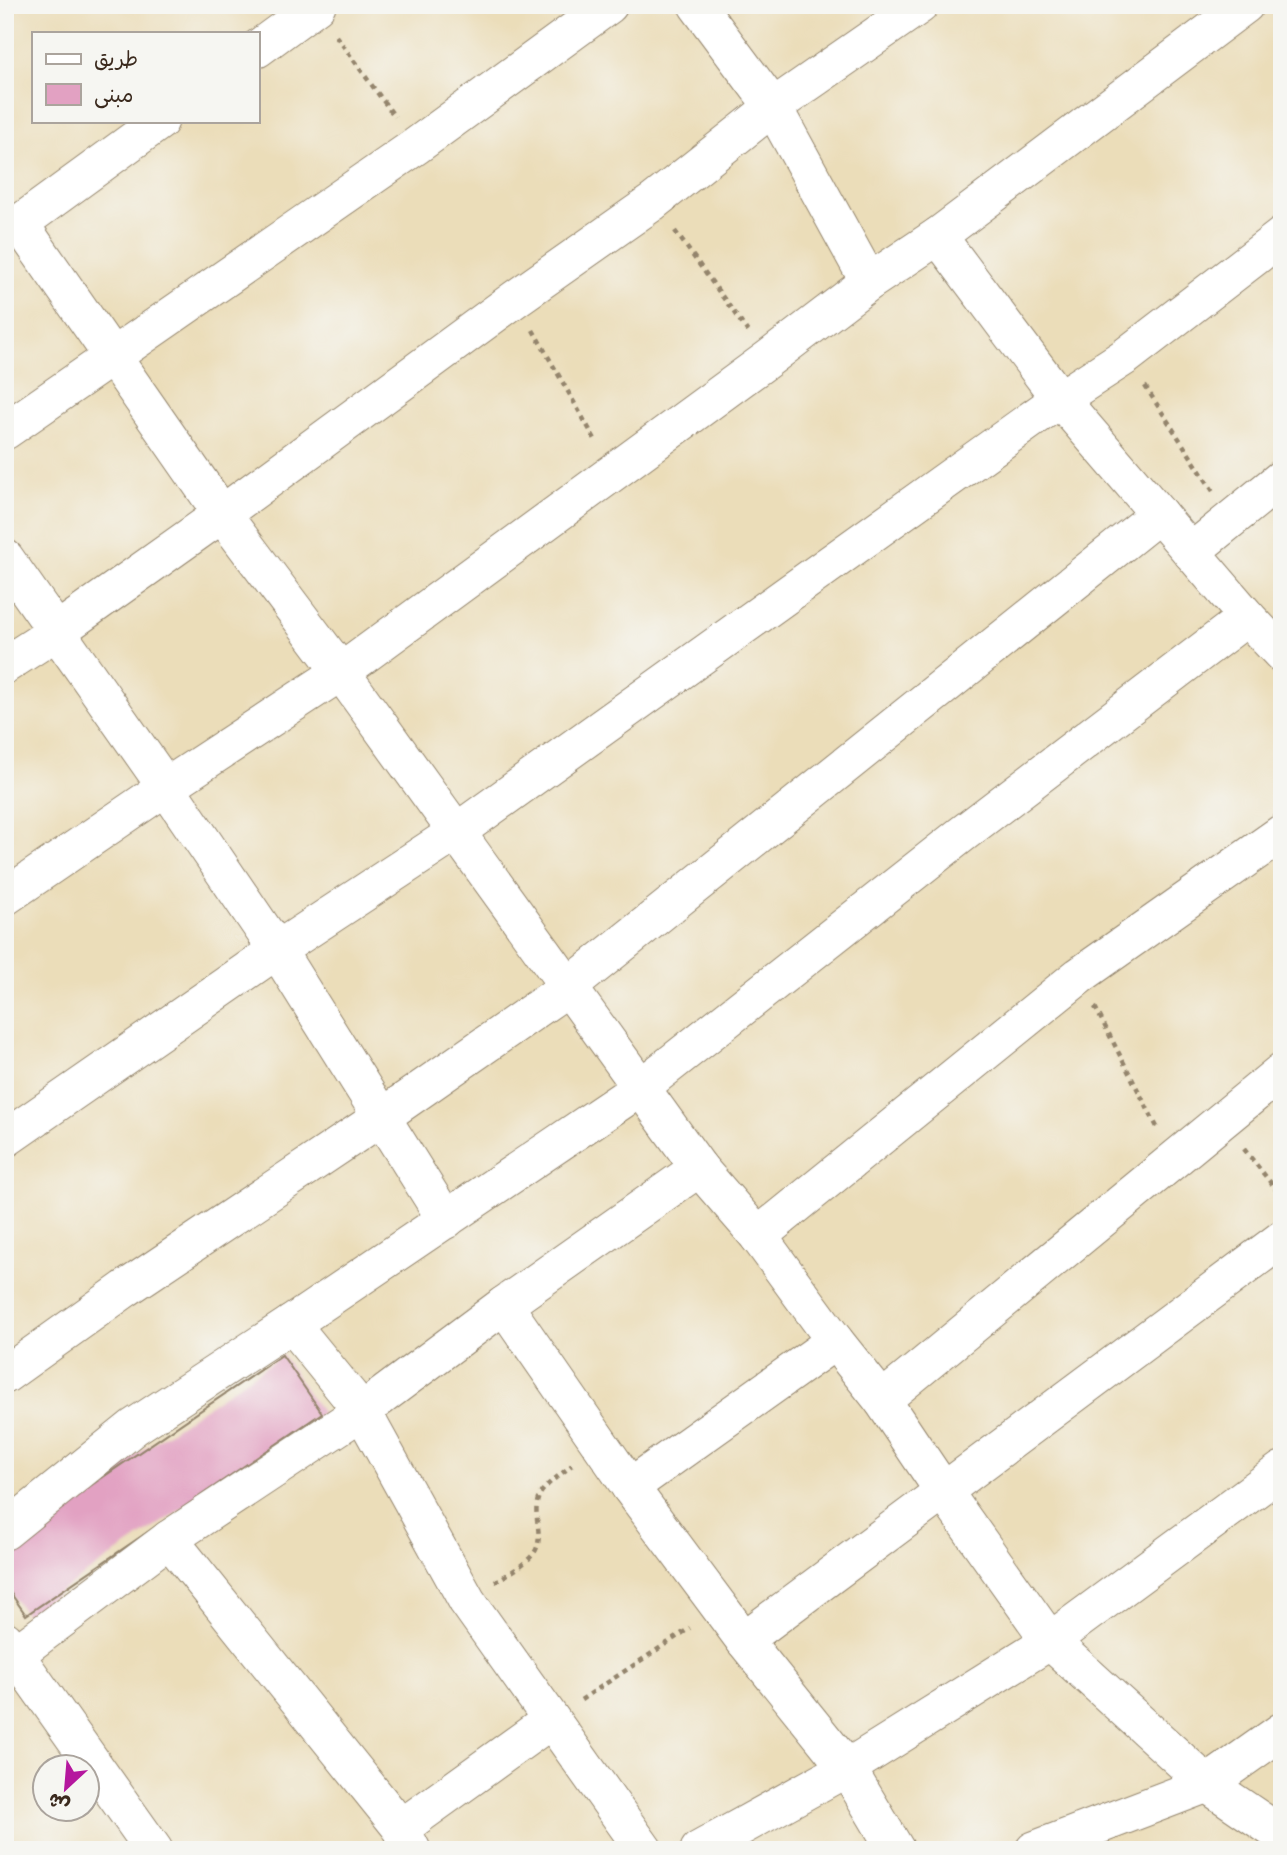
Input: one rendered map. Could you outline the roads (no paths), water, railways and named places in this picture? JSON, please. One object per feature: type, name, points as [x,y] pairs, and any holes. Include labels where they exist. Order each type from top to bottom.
[{"type":"street","points":[[5,431],[416,146],[609,5]]},
{"type":"street","points":[[697,5],[773,107],[869,282]]},
{"type":"street","points":[[5,666],[222,514],[515,299],[653,202],[773,107],[920,5]]},
{"type":"street","points":[[5,897],[341,672],[869,282],[938,236],[1245,5]]},
{"type":"street","points":[[259,48],[316,6]]},
{"type":"street","points":[[159,122],[13,229],[113,357],[222,514],[341,672],[699,1168],[758,1236],[835,1341],[883,1400],[944,1492],[1050,1641],[1207,1784],[1282,1835]]},
{"type":"street","points":[[938,236],[1060,399],[1247,617],[1282,654]]},
{"type":"street","points":[[5,1139],[277,950],[455,833],[1060,399],[1126,356],[1282,236]]},
{"type":"street","points":[[1191,552],[1282,478]]},
{"type":"street","points":[[5,1375],[125,1289],[380,1118],[567,988],[1159,514]]},
{"type":"street","points":[[5,558],[277,950],[446,1220]]},
{"type":"street","points":[[5,1531],[134,1427],[640,1088],[961,835],[1247,617]]},
{"type":"street","points":[[758,1236],[1079,976],[1282,834]]},
{"type":"street","points":[[883,1400],[1282,1071]]},
{"type":"street","points":[[154,1850],[9,1653],[169,1539],[362,1411],[504,1304],[699,1168]]},
{"type":"street","points":[[744,1640],[1282,1239]]},
{"type":"street","points":[[504,1304],[630,1487],[744,1640],[847,1768],[896,1850]]},
{"type":"street","points":[[291,1324],[362,1411],[467,1601],[644,1850]]},
{"type":"street","points":[[630,1487],[835,1341]]},
{"type":"street","points":[[699,1850],[847,1768],[1050,1641],[1274,1489]]},
{"type":"street","points":[[169,1539],[406,1839],[551,1720]]},
{"type":"street","points":[[1034,1850],[1207,1784],[1282,1731]]}]
